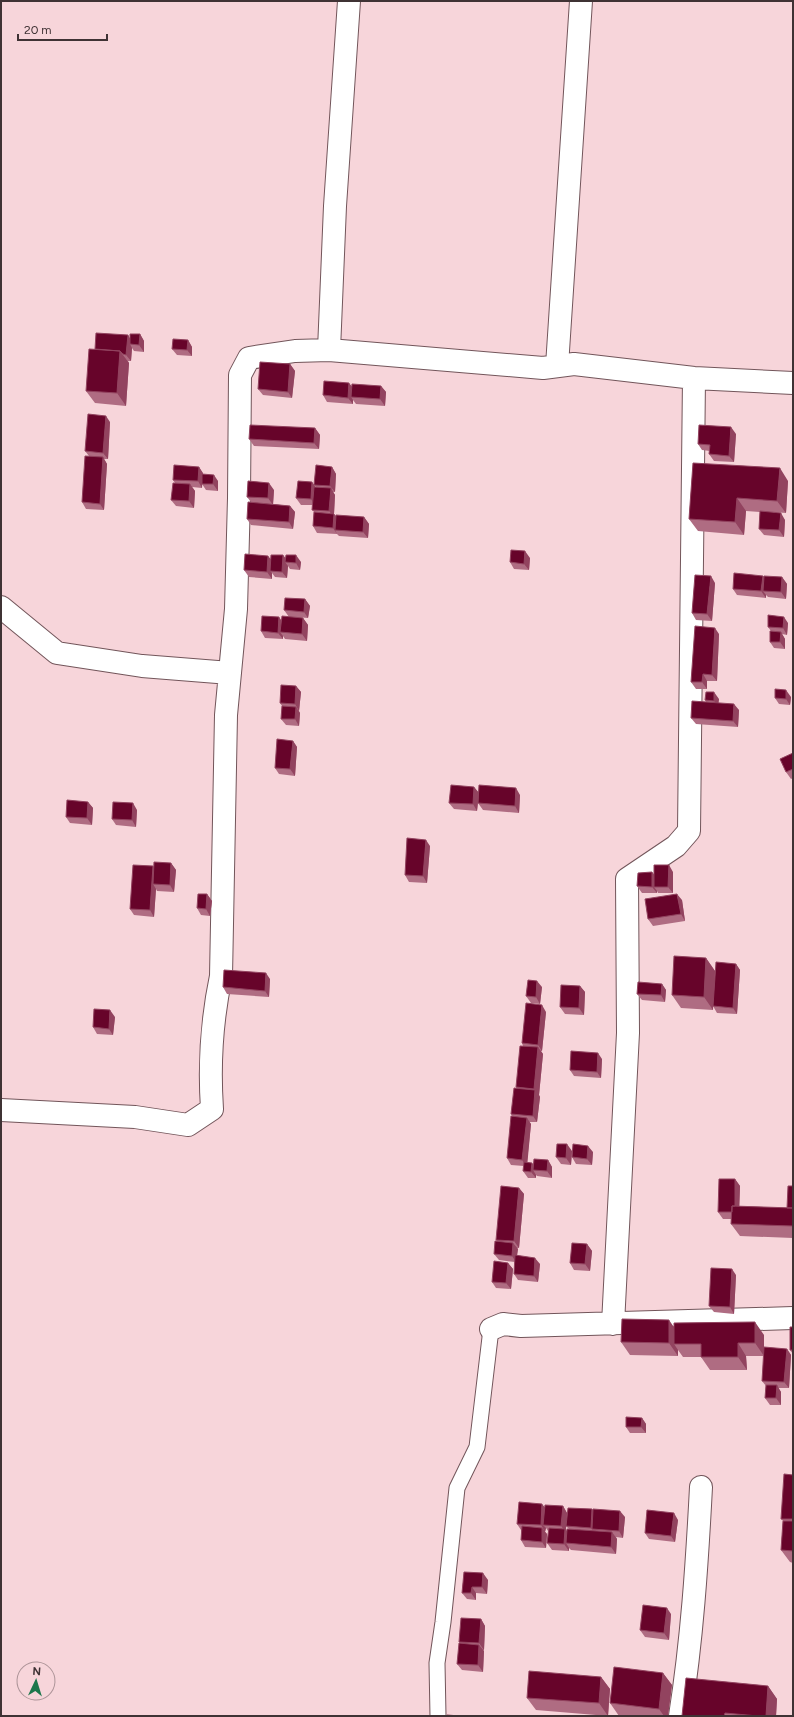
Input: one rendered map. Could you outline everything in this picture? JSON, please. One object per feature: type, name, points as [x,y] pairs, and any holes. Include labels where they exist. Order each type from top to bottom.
[{"type":"street","points":[[329,350],[335,206],[349,1]]},
{"type":"street","points":[[557,366],[581,1]]},
{"type":"street","points":[[1,1110],[135,1117],[188,1125],[212,1108],[210,1082],[214,1008],[221,976],[226,715],[236,609],[240,375],[249,358],[295,351],[329,350],[543,368],[574,364],[694,378],[793,383]]},
{"type":"street","points":[[613,1324],[628,1033],[627,879],[676,846],[689,831],[694,378]]},
{"type":"street","points":[[1,607],[57,653],[142,666],[230,673]]},
{"type":"street","points":[[491,1329],[503,1324],[521,1326],[793,1318]]},
{"type":"street","points":[[680,1716],[687,1675],[696,1578],[701,1487]]},
{"type":"lane","points":[[438,1716],[437,1663],[443,1622],[457,1488],[476,1447],[491,1329]]},
{"type":"building","points":[[96,333],[128,335],[126,355],[120,351],[95,349]]},
{"type":"building","points":[[130,334],[140,334],[139,345],[130,344]]},
{"type":"building","points":[[173,339],[188,340],[187,350],[172,349]]},
{"type":"building","points":[[89,349],[120,351],[117,393],[86,391]]},
{"type":"building","points":[[260,362],[290,364],[288,392],[258,389]]},
{"type":"building","points":[[324,381],[349,383],[348,398],[323,395]]},
{"type":"building","points":[[352,384],[381,386],[380,399],[351,397]]},
{"type":"building","points":[[88,414],[106,416],[103,453],[85,451]]},
{"type":"building","points":[[250,425],[315,428],[314,443],[249,439]]},
{"type":"building","points":[[699,425],[731,427],[729,456],[709,454],[710,445],[698,444]]},
{"type":"building","points":[[85,456],[103,457],[100,504],[82,502]]},
{"type":"building","points":[[693,463],[780,468],[777,501],[737,498],[735,522],[689,519]]},
{"type":"building","points":[[174,465],[199,467],[198,481],[173,480]]},
{"type":"building","points":[[316,465],[332,467],[330,486],[314,485]]},
{"type":"building","points":[[202,474],[214,475],[213,484],[202,484]]},
{"type":"building","points":[[248,481],[269,483],[268,498],[247,497]]},
{"type":"building","points":[[298,481],[312,482],[311,499],[296,498]]},
{"type":"building","points":[[173,483],[190,484],[189,501],[171,500]]},
{"type":"building","points":[[314,487],[331,488],[329,511],[312,510]]},
{"type":"building","points":[[248,502],[290,506],[289,522],[247,519]]},
{"type":"building","points":[[760,511],[781,513],[779,530],[759,529]]},
{"type":"building","points":[[314,512],[334,514],[333,528],[313,526]]},
{"type":"building","points":[[336,515],[364,517],[363,532],[335,530]]},
{"type":"building","points":[[511,550],[525,551],[524,564],[510,562]]},
{"type":"building","points":[[245,554],[268,556],[267,572],[244,570]]},
{"type":"building","points":[[271,555],[283,555],[282,572],[270,571]]},
{"type":"building","points":[[286,555],[296,555],[296,563],[285,562]]},
{"type":"building","points":[[734,573],[763,576],[761,591],[733,589]]},
{"type":"building","points":[[695,575],[711,576],[707,614],[692,613]]},
{"type":"building","points":[[764,576],[782,577],[781,592],[763,591]]},
{"type":"building","points":[[285,598],[305,599],[304,612],[284,610]]},
{"type":"building","points":[[768,615],[784,617],[783,628],[768,627]]},
{"type":"building","points":[[262,616],[279,617],[278,633],[261,631]]},
{"type":"building","points":[[282,616],[303,618],[302,634],[280,632]]},
{"type":"building","points":[[695,626],[715,628],[712,675],[703,674],[702,682],[691,682]]},
{"type":"building","points":[[770,631],[781,632],[780,642],[770,642]]},
{"type":"building","points":[[281,685],[296,686],[295,704],[280,703]]},
{"type":"building","points":[[775,689],[786,690],[786,699],[775,698]]},
{"type":"building","points":[[706,692],[714,692],[714,701],[705,700]]},
{"type":"building","points":[[692,701],[734,704],[733,721],[691,718]]},
{"type":"building","points":[[282,706],[296,707],[295,719],[281,719]]},
{"type":"building","points":[[277,739],[293,741],[290,769],[275,768]]},
{"type":"building","points":[[793,753],[793,769],[786,772],[780,759]]},
{"type":"building","points":[[451,785],[474,787],[473,804],[449,803]]},
{"type":"building","points":[[479,785],[516,788],[515,806],[478,803]]},
{"type":"building","points":[[67,800],[88,802],[87,818],[66,817]]},
{"type":"building","points":[[113,802],[133,803],[132,820],[112,819]]},
{"type":"building","points":[[407,838],[426,840],[423,876],[405,875]]},
{"type":"building","points":[[154,862],[171,863],[170,885],[153,884]]},
{"type":"building","points":[[133,865],[153,866],[150,910],[130,909]]},
{"type":"building","points":[[654,865],[669,865],[668,887],[654,887]]},
{"type":"building","points":[[652,872],[652,887],[637,886],[638,873]]},
{"type":"building","points":[[198,894],[207,894],[206,909],[197,908]]},
{"type":"building","points":[[677,894],[681,914],[648,919],[645,899]]},
{"type":"building","points":[[674,956],[706,958],[704,997],[672,995]]},
{"type":"building","points":[[716,962],[736,964],[733,1008],[713,1006]]},
{"type":"building","points":[[224,970],[266,973],[265,991],[223,987]]},
{"type":"building","points":[[528,980],[537,981],[536,997],[526,996]]},
{"type":"building","points":[[638,982],[662,984],[661,995],[637,994]]},
{"type":"building","points":[[561,985],[580,986],[579,1008],[560,1007]]},
{"type":"building","points":[[526,1003],[542,1005],[538,1045],[522,1043]]},
{"type":"building","points":[[94,1009],[110,1010],[109,1029],[93,1027]]},
{"type":"building","points":[[520,1046],[538,1047],[534,1089],[516,1087]]},
{"type":"building","points":[[571,1051],[598,1053],[597,1072],[570,1070]]},
{"type":"building","points":[[514,1088],[535,1090],[533,1116],[511,1114]]},
{"type":"building","points":[[511,1116],[527,1118],[522,1160],[507,1158]]},
{"type":"building","points":[[557,1144],[567,1144],[566,1158],[556,1157]]},
{"type":"building","points":[[573,1144],[588,1146],[587,1159],[572,1157]]},
{"type":"building","points":[[534,1159],[548,1160],[547,1171],[533,1170]]},
{"type":"building","points":[[524,1162],[532,1163],[531,1172],[523,1171]]},
{"type":"building","points":[[719,1179],[735,1179],[735,1206],[732,1206],[732,1212],[718,1212]]},
{"type":"building","points":[[501,1186],[519,1188],[514,1241],[496,1240]]},
{"type":"building","points":[[788,1186],[793,1186],[793,1208],[787,1208]]},
{"type":"building","points":[[732,1206],[793,1208],[793,1226],[731,1224]]},
{"type":"building","points":[[495,1241],[513,1243],[512,1256],[494,1254]]},
{"type":"building","points":[[572,1243],[587,1244],[585,1264],[570,1263]]},
{"type":"building","points":[[515,1255],[535,1258],[534,1276],[514,1274]]},
{"type":"building","points":[[494,1261],[508,1263],[506,1283],[492,1282]]},
{"type":"building","points":[[711,1268],[732,1269],[730,1307],[709,1306]]},
{"type":"building","points":[[622,1319],[669,1320],[669,1343],[621,1342]]},
{"type":"building","points":[[755,1322],[755,1343],[738,1343],[738,1357],[701,1357],[701,1344],[674,1344],[674,1323]]},
{"type":"building","points":[[790,1327],[793,1327],[793,1350],[790,1350]]},
{"type":"building","points":[[764,1347],[787,1349],[784,1382],[762,1381]]},
{"type":"building","points":[[766,1385],[777,1385],[776,1398],[765,1398]]},
{"type":"building","points":[[626,1417],[642,1418],[641,1427],[626,1427]]},
{"type":"building","points":[[784,1474],[793,1475],[793,1519],[781,1519]]},
{"type":"building","points":[[519,1502],[542,1504],[541,1525],[517,1524]]},
{"type":"building","points":[[545,1505],[563,1506],[561,1526],[543,1525]]},
{"type":"building","points":[[568,1508],[592,1509],[591,1528],[566,1526]]},
{"type":"building","points":[[593,1509],[620,1511],[619,1531],[592,1529]]},
{"type":"building","points":[[647,1510],[674,1513],[671,1536],[645,1533]]},
{"type":"building","points":[[783,1521],[793,1521],[793,1551],[781,1550]]},
{"type":"building","points":[[522,1526],[542,1528],[542,1542],[521,1540]]},
{"type":"building","points":[[549,1528],[565,1529],[564,1544],[547,1543]]},
{"type":"building","points":[[567,1529],[612,1532],[611,1547],[566,1543]]},
{"type":"building","points":[[464,1572],[483,1573],[482,1587],[472,1587],[471,1593],[462,1593]]},
{"type":"building","points":[[643,1605],[667,1608],[664,1633],[640,1630]]},
{"type":"building","points":[[461,1618],[481,1619],[479,1643],[459,1642]]},
{"type":"building","points":[[459,1643],[479,1645],[478,1665],[457,1664]]},
{"type":"building","points":[[614,1667],[663,1673],[659,1709],[610,1703]]},
{"type":"building","points":[[529,1671],[601,1677],[599,1703],[527,1698]]},
{"type":"building","points":[[686,1678],[768,1686],[766,1716],[725,1713],[724,1716],[682,1716]]}]
